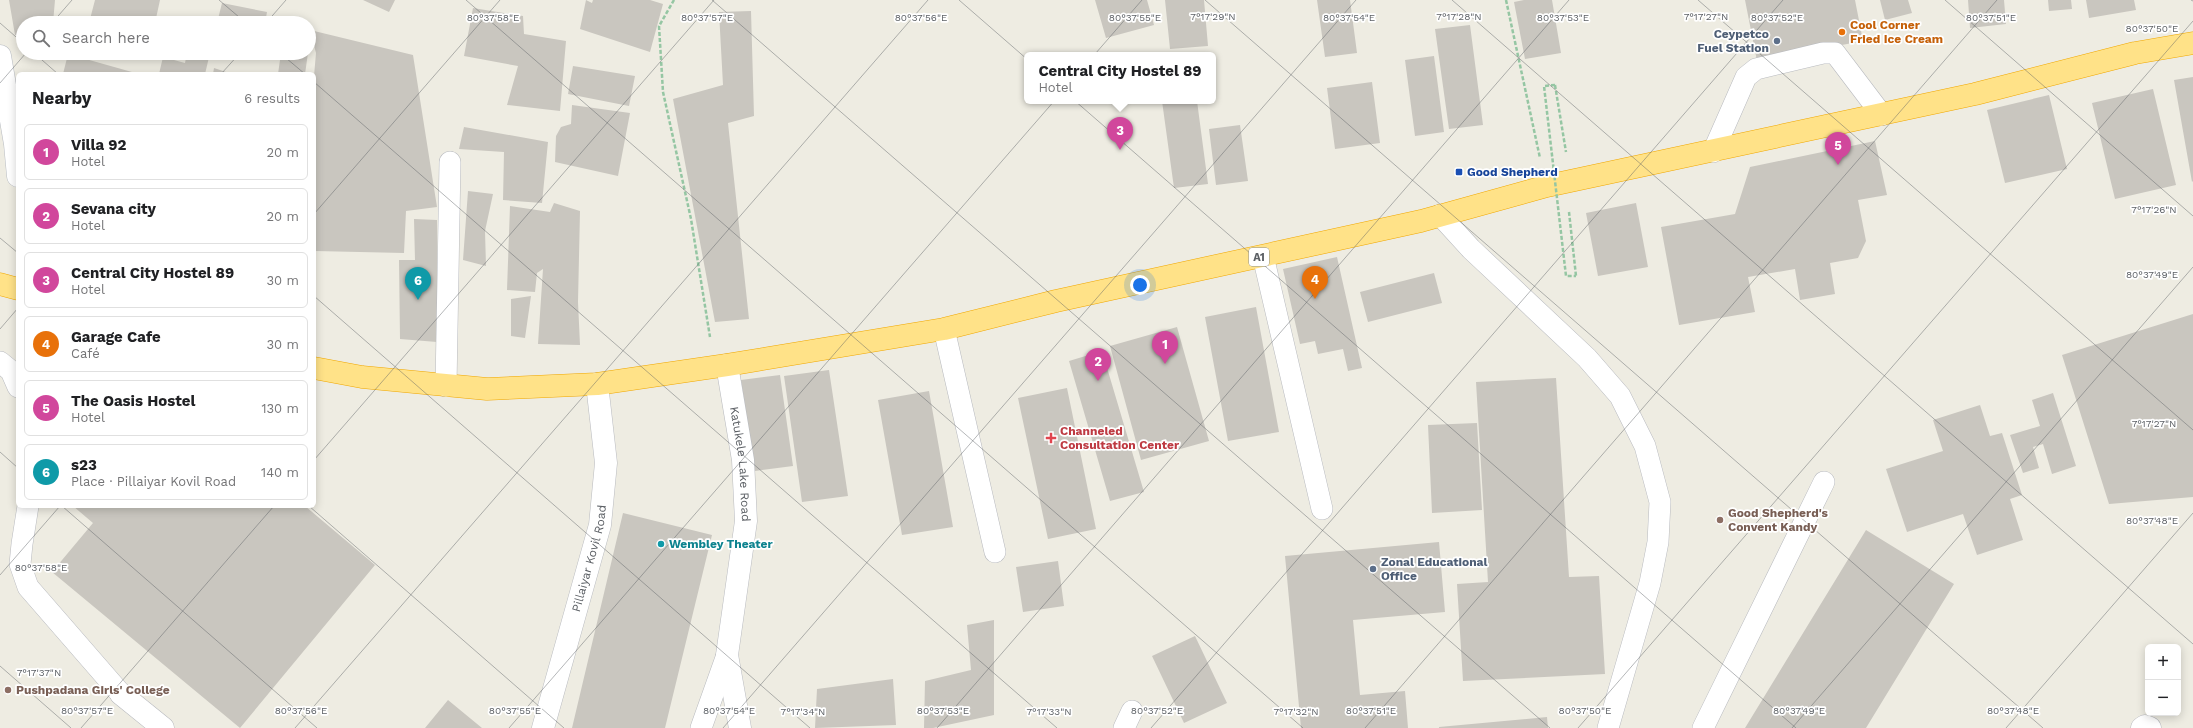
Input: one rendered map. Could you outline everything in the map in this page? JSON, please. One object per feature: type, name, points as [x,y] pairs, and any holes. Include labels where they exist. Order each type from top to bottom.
[{"type":"highway","name":"A1","points":[[316,368],[362,377],[487,389],[597,384],[721,366],[944,329],[1063,300],[1440,216],[1547,186],[1712,152],[1975,94],[2135,53],[2193,43]]},
{"type":"street","points":[[0,56],[16,155]]},
{"type":"street","name":"Katukele Lake Road","points":[[721,366],[743,460],[746,521],[727,655],[740,728]]},
{"type":"street","name":"Pillaiyar Kovil Road","points":[[543,728],[600,525],[606,463],[597,384]]},
{"type":"street","points":[[121,694],[163,728]]},
{"type":"street","points":[[2142,728],[2145,726],[2150,728]]},
{"type":"lane","points":[[1712,152],[1746,77],[1756,69],[1823,53],[1835,53],[1844,62],[1882,114]]},
{"type":"lane","points":[[446,386],[450,162]]},
{"type":"lane","points":[[1440,216],[1471,249],[1587,358],[1620,396],[1645,446],[1660,502],[1658,542],[1650,583],[1608,728]]},
{"type":"lane","points":[[1263,256],[1322,509]]},
{"type":"lane","points":[[944,329],[995,552]]},
{"type":"lane","points":[[0,362],[11,371],[16,382]]},
{"type":"lane","points":[[1703,728],[1824,482]]},
{"type":"lane","points":[[28,508],[20,564],[28,587],[121,694]]},
{"type":"lane","points":[[701,728],[727,655]]},
{"type":"path","points":[[674,0],[660,26],[663,92],[721,366]]},
{"type":"path","points":[[1506,0],[1547,186]]},
{"type":"path","points":[[1562,127],[1555,85],[1544,86],[1566,276],[1576,276],[1570,229]]},
{"type":"building","points":[[9,0],[55,0],[54,16],[16,16],[15,35]]},
{"type":"building","points":[[95,0],[160,0],[157,16],[91,16]]},
{"type":"building","points":[[363,0],[395,0],[389,12]]},
{"type":"building","points":[[586,0],[592,3],[593,0],[650,0],[663,4],[650,52],[580,29]]},
{"type":"building","points":[[1095,0],[1147,0],[1154,25],[1106,38]]},
{"type":"building","points":[[1165,0],[1204,0],[1208,46],[1170,49]]},
{"type":"building","points":[[1317,0],[1350,0],[1357,53],[1325,57]]},
{"type":"building","points":[[1524,0],[1552,0],[1561,53],[1525,59],[1514,2]]},
{"type":"building","points":[[1745,0],[1855,0],[1863,41],[1757,61]]},
{"type":"building","points":[[1880,0],[1908,0],[1912,13],[1885,20]]},
{"type":"building","points":[[1968,0],[2004,0],[2006,24],[1970,28]]},
{"type":"building","points":[[2048,0],[2071,0],[2072,9],[2049,11]]},
{"type":"building","points":[[2086,0],[2134,0],[2136,10],[2089,18]]},
{"type":"building","points":[[222,3],[267,12],[266,16],[219,16]]},
{"type":"building","points":[[473,8],[523,16],[524,34],[566,41],[560,111],[507,105],[518,66],[464,56]]},
{"type":"building","points":[[751,11],[754,116],[728,123],[749,319],[715,322],[673,99],[723,85],[719,12]]},
{"type":"building","points":[[1470,25],[1483,125],[1449,129],[1435,29]]},
{"type":"building","points":[[316,31],[413,55],[437,207],[406,211],[404,253],[316,251],[316,72],[314,72]]},
{"type":"building","points":[[1434,56],[1444,132],[1415,136],[1405,60]]},
{"type":"building","points":[[66,60],[89,60],[132,72],[64,72]]},
{"type":"building","points":[[162,60],[174,60],[185,63],[186,60],[208,60],[205,72],[159,72]]},
{"type":"building","points":[[280,60],[307,60],[305,72],[278,72]]},
{"type":"building","points":[[573,66],[635,76],[629,106],[568,94]]},
{"type":"building","points":[[214,68],[226,72],[213,72]]},
{"type":"building","points":[[2193,77],[2193,181],[2192,182],[2174,80]]},
{"type":"building","points":[[1372,82],[1380,143],[1335,149],[1327,88]]},
{"type":"building","points":[[2153,89],[2176,185],[2115,199],[2092,103]]},
{"type":"building","points":[[2049,95],[2067,169],[2005,183],[1987,110]]},
{"type":"building","points":[[1162,104],[1197,104],[1208,184],[1174,188]]},
{"type":"building","points":[[572,105],[630,113],[618,176],[555,162],[556,136],[561,127],[571,124]]},
{"type":"building","points":[[1240,125],[1248,181],[1216,185],[1209,129]]},
{"type":"building","points":[[464,127],[548,142],[542,203],[503,200],[504,152],[459,149]]},
{"type":"building","points":[[1875,141],[1887,195],[1858,200],[1866,241],[1858,258],[1830,263],[1835,294],[1800,300],[1795,269],[1748,277],[1755,312],[1679,325],[1661,227],[1735,214],[1750,167]]},
{"type":"building","points":[[468,191],[493,194],[485,231],[486,266],[463,260]]},
{"type":"building","points":[[554,203],[580,211],[578,302],[580,345],[538,344],[543,269],[537,273],[535,292],[507,290],[510,206],[550,212]]},
{"type":"building","points":[[1636,203],[1648,267],[1598,276],[1586,213]]},
{"type":"building","points":[[414,219],[437,220],[437,342],[400,339],[399,260],[415,260]]},
{"type":"building","points":[[1337,257],[1362,368],[1348,371],[1343,349],[1318,354],[1315,341],[1300,344],[1283,269]]},
{"type":"building","points":[[1434,273],[1442,303],[1368,322],[1360,292]]},
{"type":"building","points":[[531,296],[525,338],[511,336],[511,299]]},
{"type":"building","points":[[1256,307],[1279,432],[1228,441],[1205,317]]},
{"type":"building","points":[[2193,314],[2193,497],[2109,504],[2062,355]]},
{"type":"building","points":[[1177,327],[1209,441],[1141,460],[1110,346]]},
{"type":"building","points":[[1102,351],[1144,492],[1110,501],[1069,361]]},
{"type":"building","points":[[829,370],[848,496],[802,502],[784,376]]},
{"type":"building","points":[[780,375],[793,466],[755,471],[741,380]]},
{"type":"building","points":[[1556,378],[1569,577],[1599,576],[1605,674],[1463,681],[1457,584],[1488,582],[1476,382]]},
{"type":"building","points":[[1067,388],[1096,529],[1048,539],[1018,398]]},
{"type":"building","points":[[929,391],[953,527],[902,535],[878,400]]},
{"type":"building","points":[[2053,393],[2076,466],[2052,474],[2043,444],[2033,447],[2039,468],[2023,473],[2010,435],[2040,426],[2032,400]]},
{"type":"building","points":[[1980,405],[1990,436],[2002,433],[2022,495],[2010,499],[2023,540],[1977,555],[1963,514],[1907,532],[1886,469],[1943,451],[1933,420]]},
{"type":"building","points":[[1477,423],[1482,510],[1432,513],[1428,425]]},
{"type":"building","points":[[75,508],[307,508],[375,565],[240,728],[52,572],[93,523]]},
{"type":"building","points":[[623,513],[712,535],[665,728],[572,728]]},
{"type":"building","points":[[1866,530],[1954,584],[1866,728],[1745,728]]},
{"type":"building","points":[[1439,542],[1445,612],[1353,620],[1360,695],[1405,691],[1408,728],[1301,728],[1285,556]]},
{"type":"building","points":[[1058,561],[1064,606],[1023,612],[1016,567]]},
{"type":"building","points":[[994,620],[994,715],[933,728],[924,728],[925,681],[971,670],[967,625]]},
{"type":"building","points":[[1195,636],[1227,703],[1184,723],[1152,656]]},
{"type":"building","points":[[893,679],[896,725],[815,728],[817,689]]},
{"type":"building","points":[[448,700],[482,728],[425,728]]},
{"type":"building","points":[[1547,717],[1548,728],[1439,728],[1439,727]]},
{"type":"place","name":"Cool Corner Fried Ice Cream","points":[[1842,32]]},
{"type":"place","name":"Ceypetco Fuel Station","points":[[1777,41]]},
{"type":"place","name":"Central City Hostel 89","points":[[1120,150]]},
{"type":"place","name":"The Oasis Hostel","points":[[1838,165]]},
{"type":"place","name":"Good Shepherd","points":[[1459,172]]},
{"type":"place","name":"Garage Cafe","points":[[1315,299]]},
{"type":"place","name":"s23","points":[[418,300]]},
{"type":"place","name":"Villa 92","points":[[1165,364]]},
{"type":"place","name":"Sevana city","points":[[1098,381]]},
{"type":"place","name":"Channeled Consultation Center","points":[[1051,438]]},
{"type":"place","name":"Good Shepherd's Convent Kandy","points":[[1720,520]]},
{"type":"place","name":"Wembley Theater","points":[[661,544]]},
{"type":"place","name":"Zonal Educational Office","points":[[1373,569]]},
{"type":"place","name":"Pushpadana Girls' College","points":[[8,690]]}]
